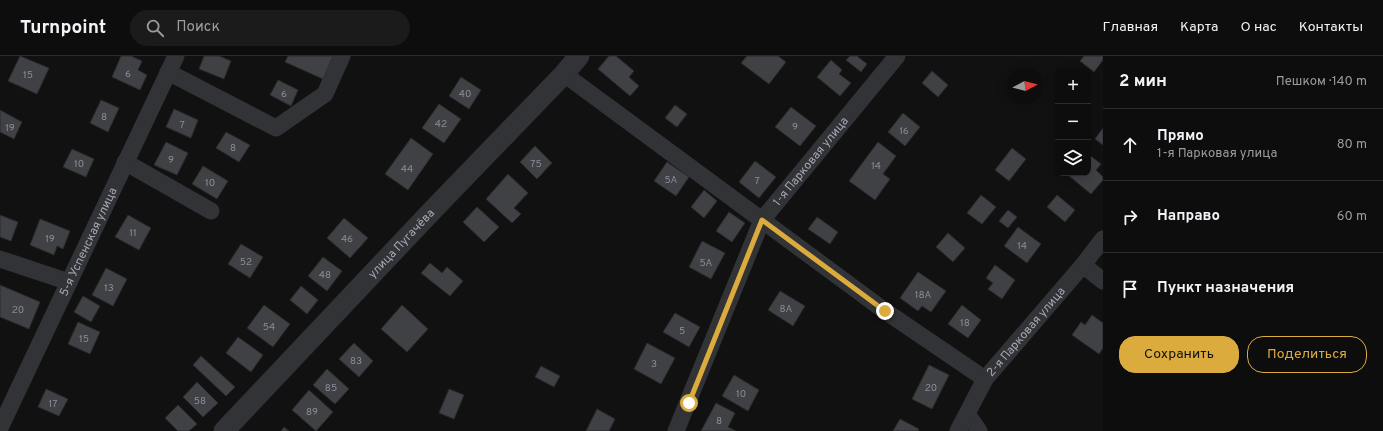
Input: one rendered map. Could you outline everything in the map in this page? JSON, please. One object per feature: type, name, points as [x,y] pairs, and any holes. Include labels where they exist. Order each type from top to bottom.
[{"type":"street","name":"5-я Успенская улица","points":[[0,428],[176,56]]},
{"type":"street","points":[[168,72],[276,128],[324,94],[342,56]]},
{"type":"street","name":"улица Пугачёва","points":[[224,431],[427,216],[564,74],[579,56]]},
{"type":"street","name":"1-я Парковая улица","points":[[676,431],[762,220],[897,56]]},
{"type":"street","points":[[564,74],[885,311],[985,378]]},
{"type":"street","points":[[125,162],[211,211]]},
{"type":"street","name":"2-я Парковая улица","points":[[958,431],[968,415],[985,378],[1083,265],[1103,239]]},
{"type":"street","points":[[0,259],[69,282]]},
{"type":"street","points":[[1083,265],[1103,280]]},
{"type":"street","points":[[968,415],[979,431]]},
{"type":"building","points":[[20,56],[49,68],[37,94],[8,81]]},
{"type":"building","points":[[121,56],[131,56],[142,61],[138,70],[147,75],[140,90],[112,77]]},
{"type":"building","points":[[204,56],[219,56],[231,61],[224,79],[199,69]]},
{"type":"building","points":[[288,56],[333,56],[323,79],[285,62]]},
{"type":"building","points":[[609,56],[616,56],[634,71],[629,77],[639,86],[630,96],[598,69]]},
{"type":"building","points":[[747,56],[778,56],[786,62],[769,84],[741,63]]},
{"type":"building","points":[[850,56],[857,56],[867,64],[861,72],[846,60]]},
{"type":"building","points":[[1084,56],[1103,56],[1103,60],[1094,72],[1091,68],[1080,61]]},
{"type":"building","points":[[831,60],[842,70],[839,74],[851,83],[840,96],[817,77]]},
{"type":"building","points":[[932,71],[948,85],[938,97],[922,83]]},
{"type":"building","points":[[461,77],[481,90],[469,109],[449,96]]},
{"type":"building","points":[[278,80],[298,90],[291,106],[270,95]]},
{"type":"building","points":[[101,100],[119,108],[108,132],[90,123]]},
{"type":"building","points":[[439,104],[461,119],[444,143],[422,128]]},
{"type":"building","points":[[675,105],[687,114],[677,127],[665,118]]},
{"type":"building","points":[[791,107],[816,126],[800,146],[775,127]]},
{"type":"building","points":[[174,109],[198,120],[191,138],[166,127]]},
{"type":"building","points":[[0,110],[22,122],[14,139],[0,132]]},
{"type":"building","points":[[903,113],[920,127],[905,146],[888,132]]},
{"type":"building","points":[[1103,128],[1103,145],[1095,139]]},
{"type":"building","points":[[226,132],[250,145],[239,162],[216,148]]},
{"type":"building","points":[[411,138],[433,154],[408,190],[385,174]]},
{"type":"building","points":[[166,142],[188,153],[177,175],[154,165]]},
{"type":"building","points":[[878,142],[896,156],[883,174],[890,179],[875,200],[849,181]]},
{"type":"building","points":[[535,146],[552,163],[537,179],[520,162]]},
{"type":"building","points":[[1012,148],[1026,159],[1009,181],[995,170]]},
{"type":"building","points":[[72,149],[94,159],[86,177],[63,167]]},
{"type":"building","points":[[1091,156],[1101,164],[1096,170],[1103,177],[1103,180],[1091,194],[1069,176],[1091,176]]},
{"type":"building","points":[[755,161],[776,177],[759,198],[739,182]]},
{"type":"building","points":[[667,162],[689,177],[676,196],[654,181]]},
{"type":"building","points":[[203,166],[228,181],[217,199],[192,184]]},
{"type":"building","points":[[508,174],[528,193],[514,208],[521,214],[512,223],[486,199]]},
{"type":"building","points":[[704,190],[717,201],[704,218],[691,207]]},
{"type":"building","points":[[981,195],[996,207],[982,224],[967,213]]},
{"type":"building","points":[[1057,195],[1075,210],[1065,222],[1047,207]]},
{"type":"building","points":[[477,207],[499,227],[484,242],[463,222]]},
{"type":"building","points":[[1008,210],[1017,217],[1008,228],[999,221]]},
{"type":"building","points":[[729,212],[745,223],[732,242],[716,231]]},
{"type":"building","points":[[0,215],[18,222],[11,241],[0,237]]},
{"type":"building","points":[[128,215],[151,228],[139,250],[115,237]]},
{"type":"building","points":[[817,217],[838,232],[830,244],[808,229]]},
{"type":"building","points":[[344,218],[368,238],[350,258],[327,238]]},
{"type":"building","points":[[40,219],[70,231],[63,249],[57,246],[54,255],[30,245]]},
{"type":"building","points":[[1018,227],[1041,244],[1027,263],[1004,246]]},
{"type":"building","points":[[948,233],[965,248],[953,262],[936,247]]},
{"type":"building","points":[[702,241],[725,253],[711,279],[689,267]]},
{"type":"building","points":[[241,244],[263,257],[250,278],[228,264]]},
{"type":"building","points":[[323,257],[342,271],[327,291],[308,276]]},
{"type":"building","points":[[430,263],[442,273],[447,267],[463,281],[450,296],[421,273]]},
{"type":"building","points":[[995,265],[1015,280],[1002,299],[988,289],[993,283],[986,278]]},
{"type":"building","points":[[106,268],[127,279],[113,306],[92,295]]},
{"type":"building","points":[[918,272],[946,291],[931,312],[922,306],[918,311],[900,298]]},
{"type":"building","points":[[0,285],[40,302],[29,329],[0,317]]},
{"type":"building","points":[[301,286],[318,300],[307,314],[290,300]]},
{"type":"building","points":[[780,291],[805,306],[793,326],[768,310]]},
{"type":"building","points":[[83,296],[100,306],[91,322],[74,312]]},
{"type":"building","points":[[264,305],[290,324],[273,347],[247,328]]},
{"type":"building","points":[[402,305],[428,329],[407,352],[381,329]]},
{"type":"building","points":[[962,305],[981,320],[968,338],[948,324]]},
{"type":"building","points":[[675,313],[700,327],[689,347],[663,332]]},
{"type":"building","points":[[1092,315],[1103,323],[1103,348],[1099,354],[1072,335],[1081,322],[1085,325]]},
{"type":"building","points":[[78,322],[100,332],[90,354],[68,344]]},
{"type":"building","points":[[238,337],[263,355],[251,372],[226,353]]},
{"type":"building","points":[[354,343],[373,361],[359,377],[339,359]]},
{"type":"building","points":[[647,343],[675,358],[661,384],[634,369]]},
{"type":"building","points":[[201,356],[235,387],[226,396],[193,365]]},
{"type":"building","points":[[929,365],[949,375],[932,409],[912,399]]},
{"type":"building","points":[[541,366],[560,376],[554,387],[535,377]]},
{"type":"building","points":[[327,369],[349,389],[335,404],[313,385]]},
{"type":"building","points":[[734,375],[759,390],[748,411],[722,396]]},
{"type":"building","points":[[197,382],[218,403],[203,417],[183,397]]},
{"type":"building","points":[[46,389],[68,399],[59,416],[38,407]]},
{"type":"building","points":[[449,389],[464,395],[454,419],[439,413]]},
{"type":"building","points":[[309,390],[333,412],[316,431],[292,410]]},
{"type":"building","points":[[716,403],[735,413],[728,427],[736,431],[701,431]]},
{"type":"building","points":[[178,405],[197,424],[189,431],[178,431],[165,418]]},
{"type":"building","points":[[597,409],[615,419],[609,431],[586,431]]},
{"type":"building","points":[[900,419],[919,429],[918,431],[893,431]]},
{"type":"building","points":[[284,427],[289,431],[281,431]]},
{"type":"route","points":[[689,403],[762,220],[885,311]]}]
